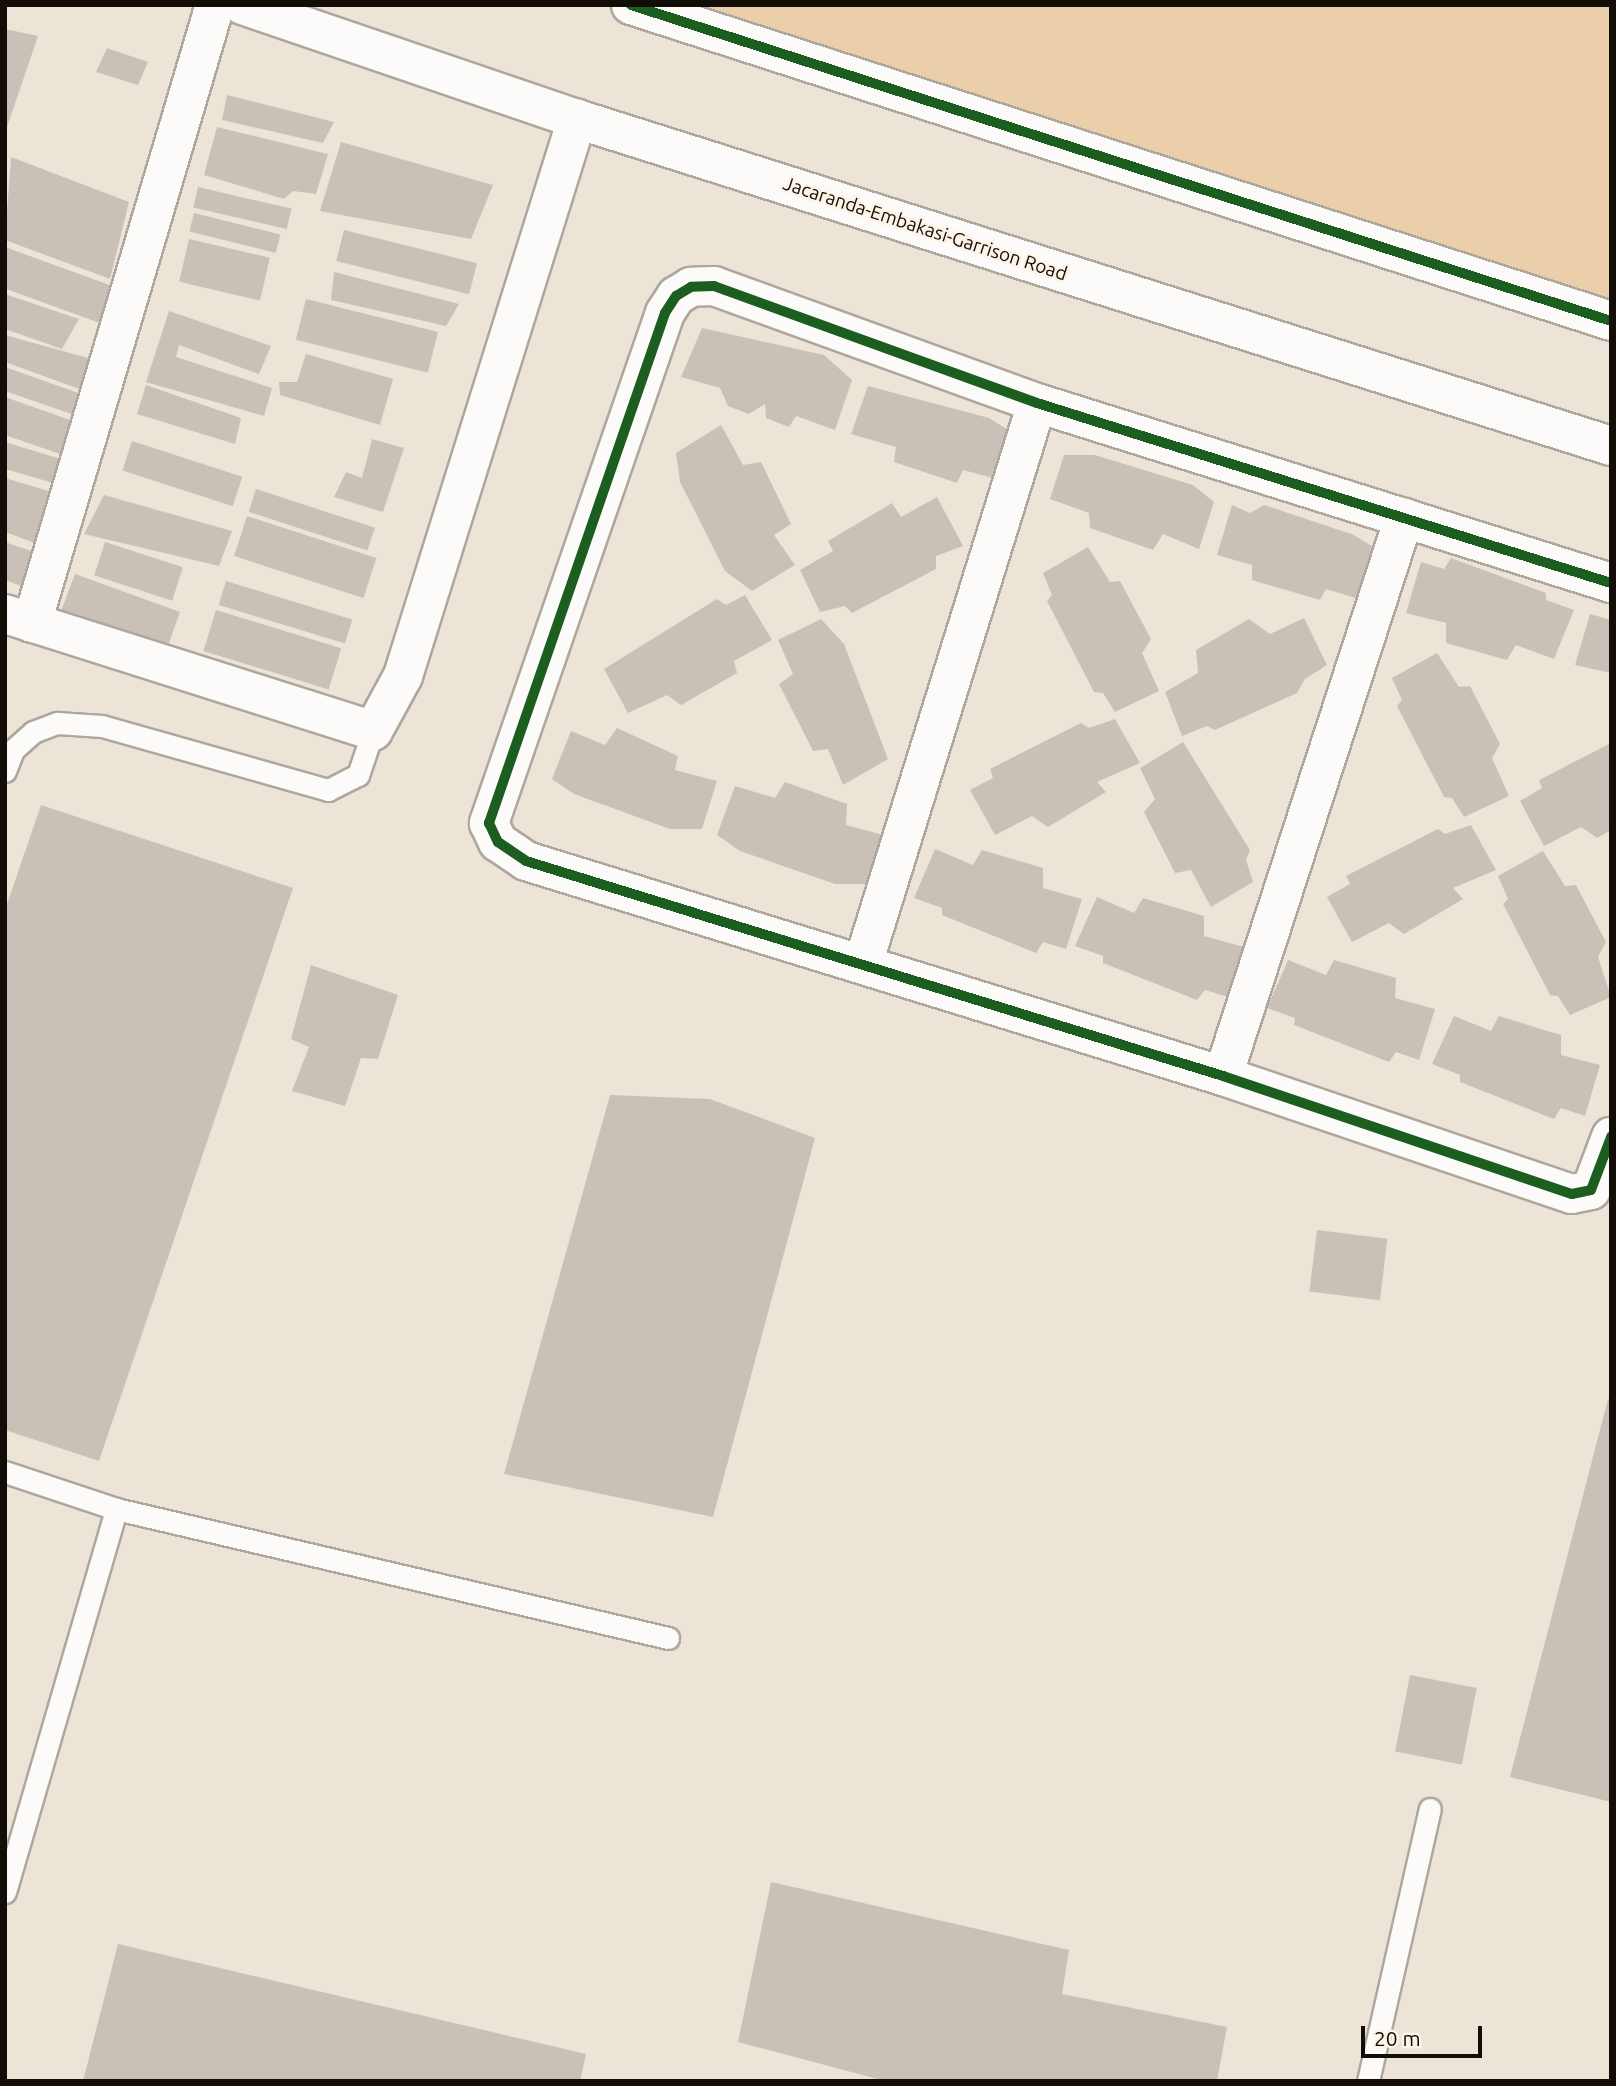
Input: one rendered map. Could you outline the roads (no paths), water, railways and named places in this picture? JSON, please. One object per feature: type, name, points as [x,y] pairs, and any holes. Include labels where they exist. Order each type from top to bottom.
[{"type":"street","points":[[215,5],[19,619],[373,731],[403,676],[577,119]]},
{"type":"street","name":"Jacaranda-Embakasi-Garrison Road","points":[[242,5],[577,119],[1611,446]]},
{"type":"street","points":[[631,5],[1611,321]]},
{"type":"street","points":[[1611,583],[1037,402],[715,286],[691,287],[676,296],[489,822],[498,842],[526,861],[1223,1076],[1572,1194],[1591,1190],[1611,1137]]},
{"type":"street","points":[[863,964],[1037,402]]},
{"type":"street","points":[[1223,1076],[1404,519]]},
{"type":"lane","points":[[5,771],[13,750],[33,732],[57,723],[102,726],[328,790],[358,775],[373,731]]},
{"type":"lane","points":[[5,1472],[116,1509],[668,1638]]},
{"type":"lane","points":[[5,1892],[116,1509]]},
{"type":"lane","points":[[1368,2081],[1430,1809]]}]
